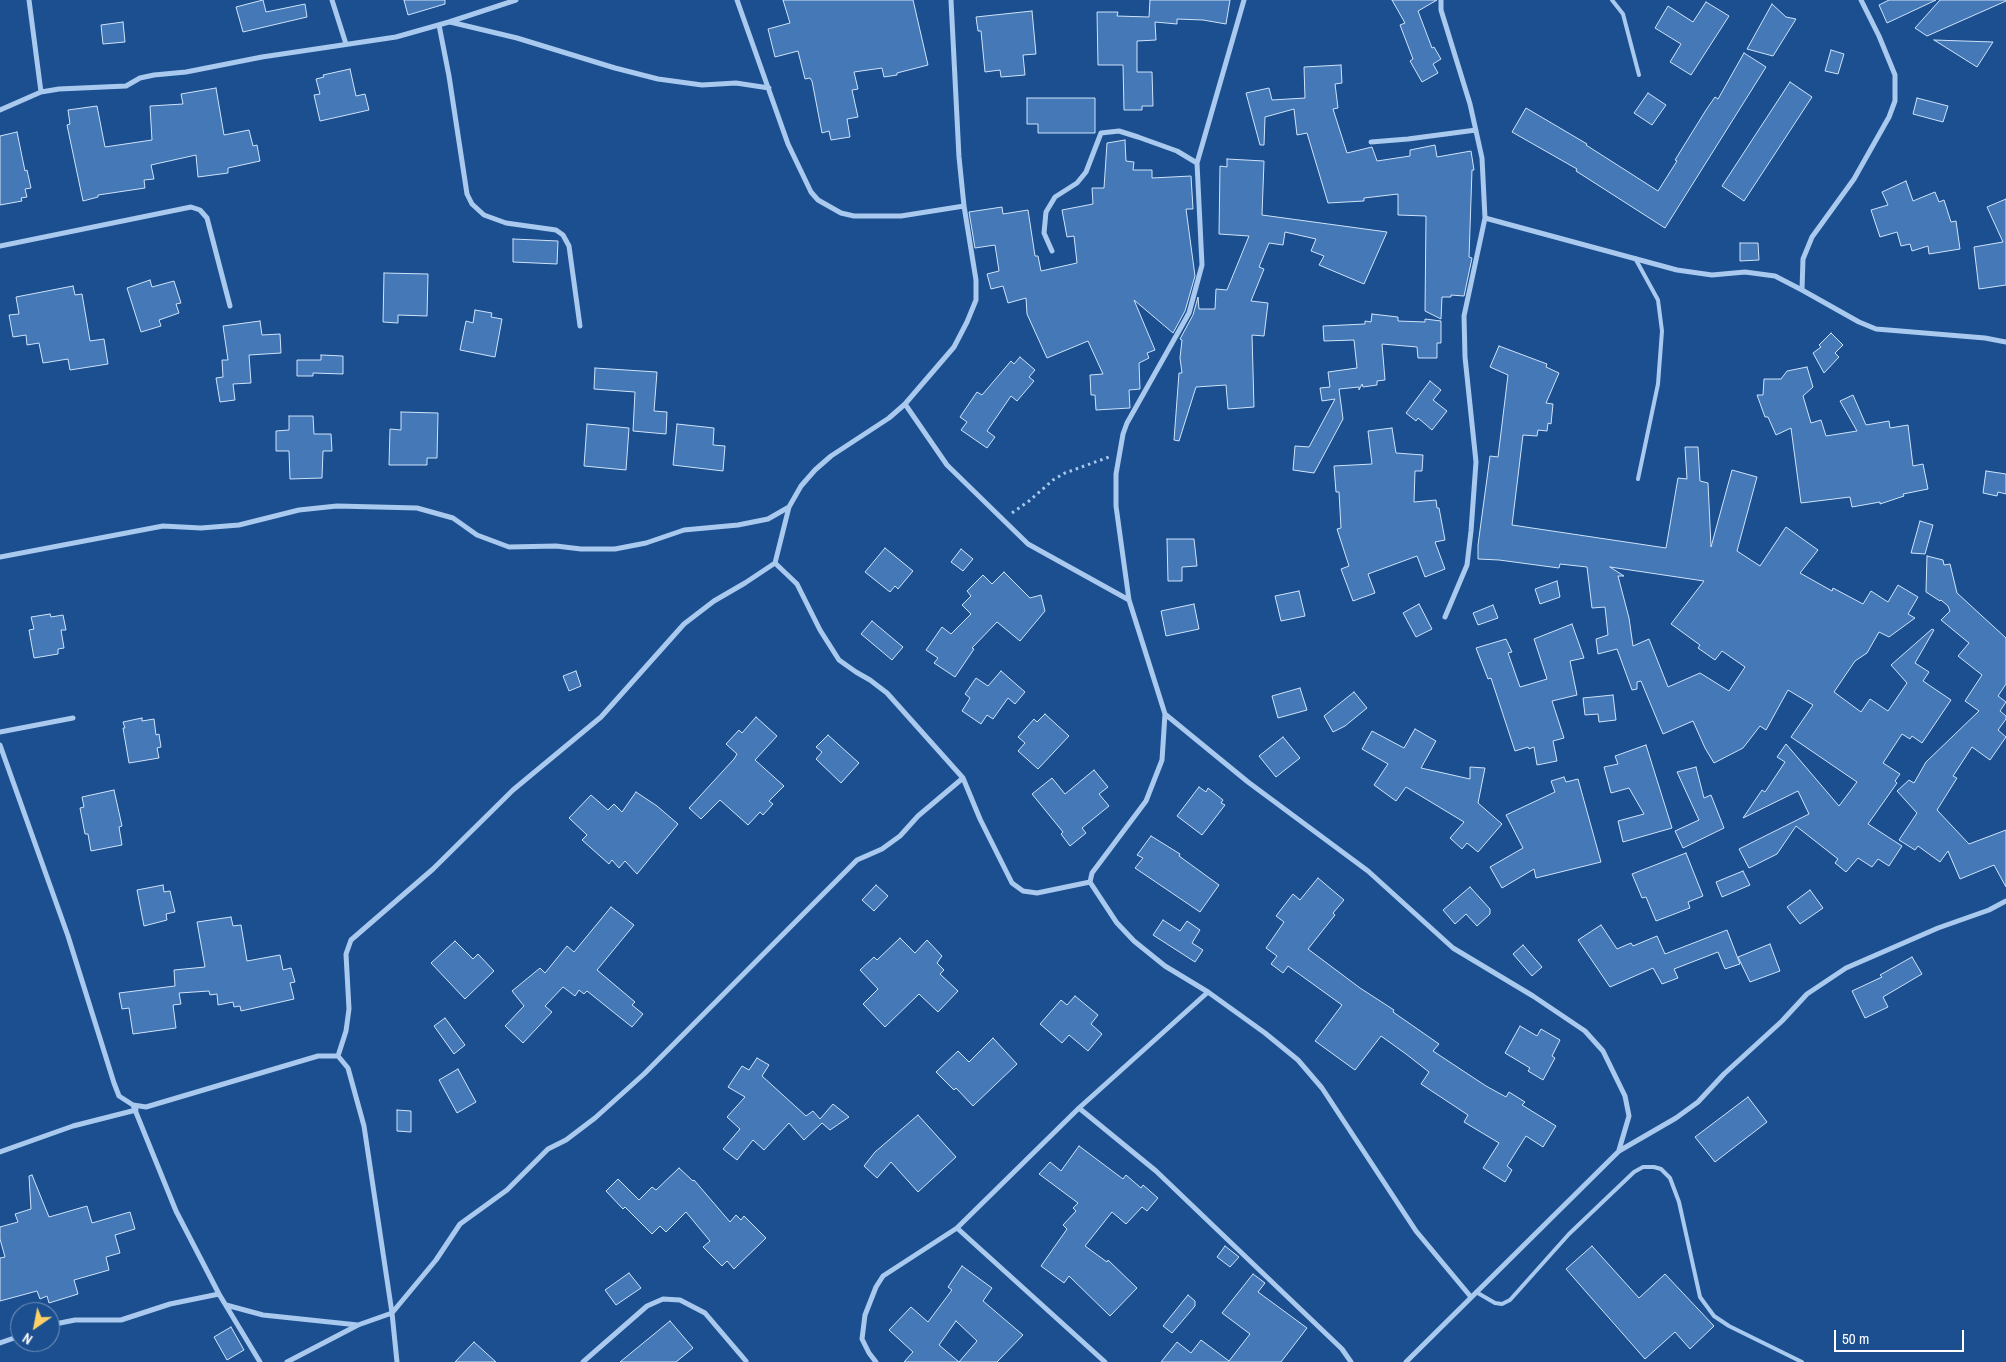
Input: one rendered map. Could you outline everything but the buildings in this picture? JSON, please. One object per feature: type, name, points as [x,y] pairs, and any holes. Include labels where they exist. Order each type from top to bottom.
[{"type":"street","points":[[29,0],[41,92]]},
{"type":"street","points":[[332,0],[346,44]]},
{"type":"street","points":[[0,110],[41,92],[59,89],[126,86],[140,78],[154,75],[186,72],[262,57],[396,37],[516,0]]},
{"type":"street","points":[[737,0],[788,144],[811,192],[828,207],[840,213],[854,216],[901,216],[964,206]]},
{"type":"street","points":[[338,1056],[346,1031],[349,1009],[346,954],[351,940],[433,869],[514,790],[601,717],[684,624],[714,601],[746,583],[775,563],[789,507],[801,486],[831,456],[889,418],[905,404],[954,347],[976,300],[976,280],[964,206],[959,157],[951,0]]},
{"type":"street","points":[[1244,0],[1197,163],[1202,265],[1189,313],[1127,423],[1116,474],[1116,506],[1129,600],[1165,714],[1162,760],[1146,801],[1092,873],[1090,882],[1117,923],[1134,941],[1165,966],[1208,992],[1265,1033],[1298,1060],[1322,1088],[1416,1231],[1471,1297]]},
{"type":"street","points":[[1441,0],[1441,10],[1470,104],[1482,158],[1485,218],[1464,316],[1466,367],[1476,462],[1472,531],[1467,565],[1445,617]]},
{"type":"street","points":[[1802,290],[1803,259],[1812,237],[1854,179],[1895,102],[1895,75],[1879,36],[1861,0]]},
{"type":"street","points":[[449,22],[517,38],[658,79],[702,85],[736,83],[769,88]]},
{"type":"street","points":[[439,25],[449,76],[467,194],[472,204],[484,215],[506,223],[556,230],[563,235],[569,246],[580,326]]},
{"type":"street","points":[[1371,142],[1476,130]]},
{"type":"street","points":[[1052,251],[1044,233],[1046,212],[1055,197],[1077,183],[1086,172],[1101,133],[1119,131],[1177,151],[1197,163]]},
{"type":"street","points":[[0,246],[191,208],[200,210],[207,218],[230,306]]},
{"type":"street","points":[[1485,218],[1676,270],[1712,275],[1745,272],[1775,276],[1859,322],[1876,329],[1985,338],[2006,342]]},
{"type":"street","points":[[905,404],[948,465],[1028,544],[1129,600]]},
{"type":"street","points":[[0,557],[163,526],[201,528],[239,525],[299,510],[337,506],[417,508],[453,518],[477,534],[509,547],[556,546],[581,549],[615,549],[646,543],[684,530],[738,525],[768,518],[789,507]]},
{"type":"street","points":[[775,563],[797,584],[820,630],[839,660],[887,693],[963,778],[980,818],[1012,883],[1023,891],[1037,893],[1090,882]]},
{"type":"street","points":[[1165,714],[1248,782],[1368,871],[1454,948],[1534,996],[1585,1031],[1603,1052],[1625,1096],[1629,1116],[1619,1151]]},
{"type":"street","points":[[0,732],[73,718]]},
{"type":"street","points":[[0,745],[68,936],[119,1096],[134,1107],[176,1211],[219,1294],[260,1362]]},
{"type":"street","points":[[287,1362],[358,1325],[392,1313],[436,1260],[460,1224],[507,1190],[548,1150],[566,1140],[595,1118],[644,1074],[857,860],[882,849],[900,836],[918,816],[963,778]]},
{"type":"street","points":[[1406,1362],[1619,1151],[1676,1118],[1698,1102],[1724,1074],[1782,1021],[1807,994],[1838,974],[1938,928],[1989,910],[2006,901]]},
{"type":"street","points":[[876,1362],[868,1353],[862,1339],[865,1315],[876,1287],[883,1276],[957,1228],[1079,1108],[1208,992]]},
{"type":"street","points":[[0,1152],[134,1107],[146,1107],[318,1056],[338,1056]]},
{"type":"street","points":[[338,1056],[348,1068],[364,1126],[398,1362]]},
{"type":"street","points":[[1079,1108],[1156,1171],[1342,1349],[1351,1362]]},
{"type":"street","points":[[957,1228],[1105,1362]]},
{"type":"street","points":[[60,1323],[75,1320],[121,1320],[170,1304],[219,1294]]},
{"type":"street","points":[[583,1362],[647,1306],[663,1299],[680,1300],[705,1312],[746,1361]]},
{"type":"street","points":[[226,1306],[263,1315],[358,1325]]},
{"type":"lane","points":[[1612,0],[1623,14],[1639,75]]},
{"type":"lane","points":[[1635,258],[1658,300],[1662,331],[1658,384],[1638,479]]},
{"type":"lane","points":[[1476,1292],[1495,1303],[1502,1304],[1510,1300],[1569,1234],[1634,1172],[1643,1167],[1654,1167],[1661,1169],[1670,1178],[1679,1202],[1700,1297],[1714,1316],[1729,1326],[1802,1362]]},
{"type":"path","points":[[1001,519],[1023,506],[1053,480],[1065,473],[1119,453]]}]
